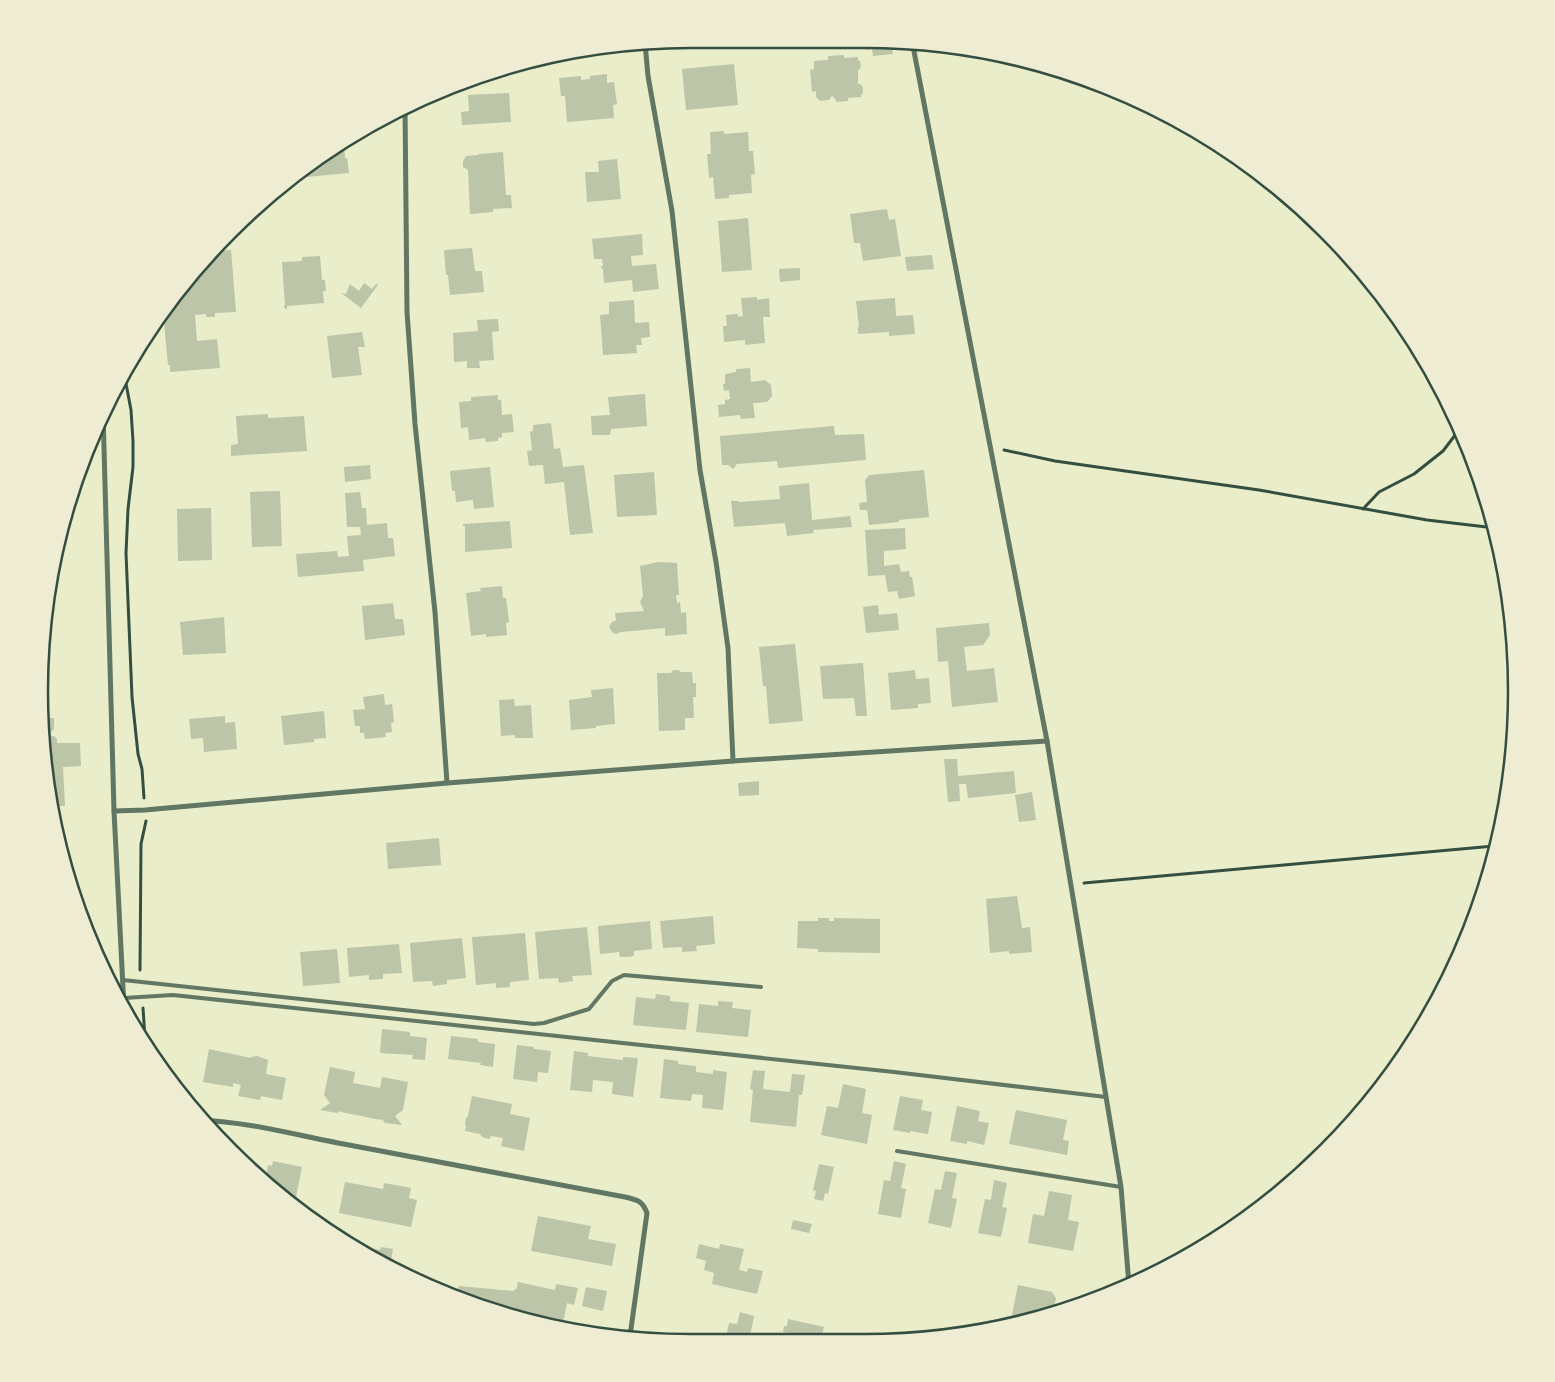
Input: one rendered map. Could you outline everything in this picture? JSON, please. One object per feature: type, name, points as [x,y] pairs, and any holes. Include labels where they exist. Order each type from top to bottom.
[{"type":"street","points":[[646,49],[648,76],[672,212],[700,470],[716,562],[728,648],[733,761]]},
{"type":"street","points":[[914,50],[1047,740],[1121,1187],[1128,1278]]},
{"type":"street","points":[[404,115],[407,312],[415,424],[435,612],[447,783]]},
{"type":"street","points":[[103,429],[114,811],[124,994]]},
{"type":"street","points":[[114,811],[733,761],[1047,740]]},
{"type":"street","points":[[212,1121],[253,1126],[639,1201],[644,1205],[647,1213],[629,1331]]},
{"type":"lane","points":[[123,980],[534,1024],[544,1023],[589,1009],[612,981],[624,975],[761,987]]},
{"type":"lane","points":[[126,998],[173,995],[894,1072],[1106,1097]]},
{"type":"lane","points":[[897,1151],[1121,1187]]},
{"type":"path","points":[[126,384],[131,410],[133,441],[133,467],[128,509],[126,553],[132,697],[145,801]]},
{"type":"path","points":[[1363,509],[1379,492],[1414,474],[1443,451],[1455,436]]},
{"type":"path","points":[[991,448],[1055,461],[1259,490],[1427,520],[1487,527]]},
{"type":"path","points":[[140,982],[141,844],[146,827]]},
{"type":"path","points":[[1071,884],[1489,846]]},
{"type":"path","points":[[142,997],[144,1030]]},
{"type":"building","points":[[866,48],[892,49],[893,54],[873,56],[872,49],[866,50]]},
{"type":"building","points":[[844,55],[844,58],[858,57],[860,61],[861,67],[858,71],[858,84],[863,87],[861,97],[848,98],[848,101],[836,102],[832,96],[829,100],[820,101],[816,97],[816,91],[812,92],[810,70],[814,69],[814,61],[828,60],[828,56]]},
{"type":"building","points":[[734,64],[738,105],[686,110],[682,69]]},
{"type":"building","points":[[607,74],[607,83],[614,82],[617,104],[613,105],[614,118],[567,122],[565,96],[561,96],[559,78],[581,76],[581,80],[590,79],[590,76]]},
{"type":"building","points":[[509,93],[511,122],[462,125],[461,112],[469,111],[468,95]]},
{"type":"building","points":[[724,131],[724,134],[748,132],[749,151],[753,151],[755,174],[751,175],[752,193],[729,195],[729,198],[715,199],[713,177],[709,178],[707,154],[711,154],[710,132]]},
{"type":"building","points":[[344,149],[349,173],[306,177],[306,175]]},
{"type":"building","points":[[503,152],[506,195],[511,195],[512,208],[493,209],[493,212],[470,214],[468,170],[463,167],[463,161],[466,156]]},
{"type":"building","points":[[617,159],[621,199],[587,202],[585,172],[599,172],[598,161]]},
{"type":"building","points":[[887,209],[889,220],[895,219],[901,256],[863,261],[860,243],[854,243],[850,214]]},
{"type":"building","points":[[748,218],[752,270],[722,272],[718,221]]},
{"type":"building","points":[[642,234],[643,255],[631,256],[632,266],[656,264],[659,289],[633,292],[632,280],[604,283],[601,266],[603,266],[602,259],[594,259],[592,239]]},
{"type":"building","points":[[472,248],[475,271],[482,271],[484,292],[450,295],[444,250]]},
{"type":"building","points":[[231,250],[236,312],[215,313],[215,317],[206,317],[206,314],[195,315],[197,341],[217,339],[220,368],[170,372],[164,322],[180,299],[222,251]]},
{"type":"building","points":[[932,255],[934,269],[907,271],[905,257]]},
{"type":"building","points":[[320,256],[322,280],[325,280],[326,291],[323,291],[324,303],[287,306],[287,309],[285,309],[282,262],[302,261],[302,257]]},
{"type":"building","points":[[800,268],[800,280],[780,282],[779,269]]},
{"type":"building","points":[[364,283],[372,289],[376,284],[378,285],[361,308],[341,293],[346,294],[350,284],[359,291]]},
{"type":"building","points":[[757,297],[757,300],[769,298],[770,317],[763,317],[765,343],[745,345],[745,340],[724,342],[723,326],[727,326],[726,315],[738,314],[738,317],[743,316],[741,298]]},
{"type":"building","points":[[895,298],[896,316],[913,315],[915,334],[889,336],[889,332],[858,334],[856,301]]},
{"type":"building","points":[[634,300],[635,323],[649,322],[650,337],[641,338],[642,345],[636,345],[637,353],[603,355],[600,315],[609,314],[609,302]]},
{"type":"building","points":[[498,319],[499,331],[492,332],[494,360],[479,361],[480,368],[467,368],[467,361],[454,362],[453,333],[478,331],[477,320]]},
{"type":"building","points":[[362,332],[365,347],[358,347],[362,375],[332,378],[327,336]]},
{"type":"building","points":[[750,368],[751,382],[765,380],[771,385],[772,396],[767,402],[753,403],[755,418],[741,419],[740,415],[719,417],[718,405],[725,404],[725,400],[730,399],[729,390],[724,391],[725,374],[736,372],[736,369]]},
{"type":"building","points":[[645,394],[647,426],[611,429],[610,435],[592,435],[591,416],[610,415],[608,397]]},
{"type":"building","points":[[498,395],[498,400],[501,400],[502,415],[512,414],[514,432],[502,433],[502,437],[498,438],[498,441],[486,442],[485,438],[469,440],[468,427],[461,428],[459,402],[471,401],[471,397]]},
{"type":"building","points":[[268,414],[268,418],[304,416],[307,451],[231,456],[231,445],[238,444],[236,416]]},
{"type":"building","points":[[551,423],[554,449],[560,448],[563,467],[584,465],[593,533],[570,535],[564,482],[545,484],[543,465],[529,466],[527,451],[532,450],[530,432],[533,431],[533,425]]},
{"type":"building","points":[[834,426],[835,435],[864,434],[866,460],[778,468],[777,461],[737,464],[733,469],[728,465],[722,465],[720,436]]},
{"type":"building","points":[[370,465],[371,479],[345,482],[344,467]]},
{"type":"building","points":[[490,467],[494,507],[474,509],[473,500],[456,502],[455,491],[452,491],[450,471]]},
{"type":"building","points":[[924,470],[929,517],[869,525],[867,510],[860,510],[859,503],[867,502],[865,480],[869,475]]},
{"type":"building","points":[[654,472],[657,515],[617,517],[614,475]]},
{"type":"building","points":[[809,483],[812,520],[850,516],[852,527],[813,530],[814,533],[787,536],[785,523],[734,527],[731,501],[780,499],[779,486]]},
{"type":"building","points":[[280,491],[282,546],[252,547],[250,492]]},
{"type":"building","points":[[360,492],[362,508],[366,508],[367,525],[387,523],[388,538],[393,538],[395,556],[363,560],[364,571],[298,577],[296,554],[337,551],[338,557],[349,556],[347,536],[361,535],[360,527],[347,527],[345,493]]},
{"type":"building","points":[[211,508],[212,560],[178,561],[177,509]]},
{"type":"building","points":[[510,521],[512,548],[465,552],[465,526],[463,524]]},
{"type":"building","points":[[905,528],[906,549],[884,551],[884,566],[899,564],[901,572],[909,571],[910,577],[912,577],[915,596],[899,599],[897,591],[888,592],[885,575],[868,576],[865,530]]},
{"type":"building","points":[[658,562],[677,563],[679,595],[676,595],[677,603],[680,602],[681,613],[686,612],[687,634],[665,636],[665,628],[616,634],[612,632],[609,627],[616,620],[615,613],[644,611],[640,602],[643,596],[640,566]]},
{"type":"building","points":[[502,586],[503,598],[506,598],[509,622],[506,623],[507,635],[486,637],[486,634],[471,636],[466,593],[481,591],[480,588]]},
{"type":"building","points":[[393,603],[395,619],[403,619],[405,635],[365,640],[362,606]]},
{"type":"building","points":[[878,605],[879,615],[897,613],[899,630],[866,633],[863,607]]},
{"type":"building","points":[[224,617],[226,653],[183,655],[180,622]]},
{"type":"building","points":[[989,623],[990,635],[983,645],[964,647],[967,671],[994,668],[998,702],[952,707],[948,661],[938,662],[936,628]]},
{"type":"building","points":[[795,644],[803,721],[769,724],[766,686],[763,686],[759,647]]},
{"type":"building","points":[[863,663],[867,716],[856,716],[854,698],[823,699],[820,666]]},
{"type":"building","points":[[673,670],[692,672],[693,683],[696,683],[696,697],[693,697],[694,718],[685,718],[685,730],[659,731],[657,673],[671,673]]},
{"type":"building","points":[[915,670],[916,679],[929,678],[931,703],[918,704],[918,708],[891,710],[888,673]]},
{"type":"building","points":[[613,688],[615,724],[571,730],[569,700],[592,697],[591,690]]},
{"type":"building","points":[[384,694],[385,705],[392,704],[394,722],[391,723],[392,732],[385,733],[386,737],[365,739],[364,733],[360,733],[360,726],[355,726],[353,710],[365,709],[363,697]]},
{"type":"building","points":[[514,699],[515,706],[531,705],[533,738],[515,738],[515,735],[501,736],[499,700]]},
{"type":"building","points":[[324,711],[326,738],[314,739],[314,742],[284,745],[281,716]]},
{"type":"building","points":[[225,716],[225,723],[235,722],[237,749],[204,752],[203,738],[191,739],[189,719]]},
{"type":"building","points":[[49,718],[54,718],[54,729],[51,732],[51,736],[57,739],[57,743],[80,743],[81,766],[63,767],[65,806],[58,806],[53,775]]},
{"type":"building","points":[[944,759],[957,759],[958,776],[1014,771],[1016,793],[968,798],[966,784],[959,784],[960,801],[948,802]]},
{"type":"building","points":[[759,781],[759,795],[739,796],[738,783]]},
{"type":"building","points":[[1032,792],[1036,820],[1019,822],[1015,795]]},
{"type":"building","points":[[439,838],[441,865],[388,869],[386,843]]},
{"type":"building","points":[[1017,896],[1022,928],[1030,927],[1032,952],[1009,954],[1009,951],[990,953],[986,899]]},
{"type":"building","points":[[713,916],[715,944],[696,946],[697,951],[682,952],[682,947],[663,948],[660,921]]},
{"type":"building","points":[[818,918],[829,918],[829,921],[834,921],[834,918],[880,919],[880,953],[818,952],[818,949],[797,948],[798,921],[818,921]]},
{"type":"building","points":[[650,921],[652,949],[634,951],[634,956],[627,957],[620,957],[619,952],[600,954],[598,926]]},
{"type":"building","points":[[587,927],[592,975],[572,976],[573,981],[559,983],[558,978],[539,979],[535,932]]},
{"type":"building","points":[[525,933],[529,980],[510,982],[510,987],[496,988],[496,983],[476,985],[472,937]]},
{"type":"building","points":[[462,938],[466,978],[447,980],[447,984],[433,986],[432,981],[413,982],[410,943]]},
{"type":"building","points":[[399,944],[402,973],[383,974],[383,979],[369,980],[369,975],[349,977],[347,948]]},
{"type":"building","points":[[337,949],[340,983],[303,986],[300,952]]},
{"type":"building","points":[[656,994],[670,996],[670,1001],[689,1003],[686,1030],[633,1025],[636,997],[655,999]]},
{"type":"building","points":[[718,1001],[733,1002],[732,1008],[751,1010],[748,1037],[696,1032],[699,1004],[718,1006]]},
{"type":"building","points":[[382,1029],[410,1032],[410,1036],[427,1038],[425,1060],[412,1059],[413,1055],[380,1053]]},
{"type":"building","points":[[451,1036],[478,1039],[478,1042],[495,1044],[493,1067],[480,1065],[481,1063],[448,1059]]},
{"type":"building","points":[[517,1045],[551,1051],[548,1073],[538,1072],[537,1082],[513,1079]]},
{"type":"building","points":[[209,1049],[251,1058],[257,1056],[268,1060],[266,1074],[286,1078],[282,1100],[261,1096],[260,1100],[238,1096],[241,1085],[233,1083],[233,1087],[203,1082]]},
{"type":"building","points":[[574,1051],[588,1053],[588,1056],[623,1060],[623,1057],[638,1058],[633,1097],[612,1094],[613,1082],[593,1080],[592,1092],[570,1090]]},
{"type":"building","points":[[664,1059],[678,1061],[678,1064],[696,1066],[696,1072],[713,1074],[713,1070],[727,1072],[723,1110],[702,1108],[703,1095],[692,1094],[691,1101],[660,1098]]},
{"type":"building","points":[[330,1067],[355,1072],[353,1083],[380,1088],[382,1077],[408,1082],[403,1110],[395,1116],[402,1125],[385,1123],[382,1119],[340,1111],[337,1113],[320,1110],[330,1103],[324,1095]]},
{"type":"building","points":[[753,1070],[765,1071],[763,1089],[790,1092],[792,1074],[805,1075],[802,1095],[799,1095],[796,1127],[750,1122],[753,1090],[750,1089]]},
{"type":"building","points":[[843,1084],[866,1089],[862,1113],[872,1115],[867,1144],[821,1135],[827,1106],[838,1108]]},
{"type":"building","points":[[472,1096],[512,1104],[510,1114],[530,1118],[524,1151],[501,1146],[503,1138],[491,1136],[489,1139],[482,1137],[480,1134],[465,1131],[466,1118]]},
{"type":"building","points":[[900,1096],[923,1100],[921,1110],[932,1112],[928,1134],[893,1130]]},
{"type":"building","points":[[957,1106],[980,1111],[978,1121],[989,1123],[984,1145],[967,1141],[967,1144],[950,1141]]},
{"type":"building","points":[[1016,1110],[1067,1120],[1063,1140],[1069,1141],[1067,1155],[1009,1144]]},
{"type":"building","points":[[273,1161],[302,1167],[296,1197],[292,1196],[266,1174],[268,1165],[272,1166]]},
{"type":"building","points":[[894,1161],[906,1164],[901,1188],[906,1189],[901,1218],[878,1214],[884,1180],[890,1181]]},
{"type":"building","points":[[819,1164],[834,1167],[828,1194],[825,1193],[823,1201],[814,1199],[816,1191],[813,1190]]},
{"type":"building","points":[[945,1171],[957,1173],[952,1198],[957,1199],[951,1228],[928,1223],[935,1189],[941,1190]]},
{"type":"building","points":[[994,1180],[1007,1183],[1002,1207],[1007,1208],[1001,1237],[978,1233],[985,1199],[991,1200]]},
{"type":"building","points":[[345,1182],[383,1189],[384,1183],[411,1188],[409,1198],[417,1200],[411,1227],[339,1213]]},
{"type":"building","points":[[1049,1191],[1072,1195],[1068,1220],[1079,1222],[1073,1251],[1028,1243],[1033,1214],[1044,1216]]},
{"type":"building","points":[[538,1216],[591,1226],[588,1239],[616,1244],[612,1266],[531,1251]]},
{"type":"building","points":[[793,1220],[812,1224],[809,1233],[791,1229]]},
{"type":"building","points":[[699,1244],[719,1249],[720,1244],[744,1249],[739,1270],[747,1272],[748,1268],[763,1271],[757,1294],[712,1284],[714,1273],[704,1270],[706,1261],[696,1258]]},
{"type":"building","points":[[381,1247],[393,1249],[391,1260],[369,1248],[380,1250]]},
{"type":"building","points":[[518,1282],[555,1290],[556,1284],[578,1288],[574,1305],[567,1303],[563,1322],[524,1313],[456,1290],[459,1286],[513,1291],[517,1288]]},
{"type":"building","points":[[1018,1285],[1052,1292],[1056,1298],[1054,1305],[1012,1317]]},
{"type":"building","points":[[586,1287],[607,1291],[603,1311],[582,1306]]},
{"type":"building","points":[[740,1312],[754,1316],[751,1334],[727,1334],[729,1323],[737,1324]]},
{"type":"building","points":[[788,1319],[824,1327],[822,1334],[792,1334],[783,1332],[784,1326],[787,1326]]}]
